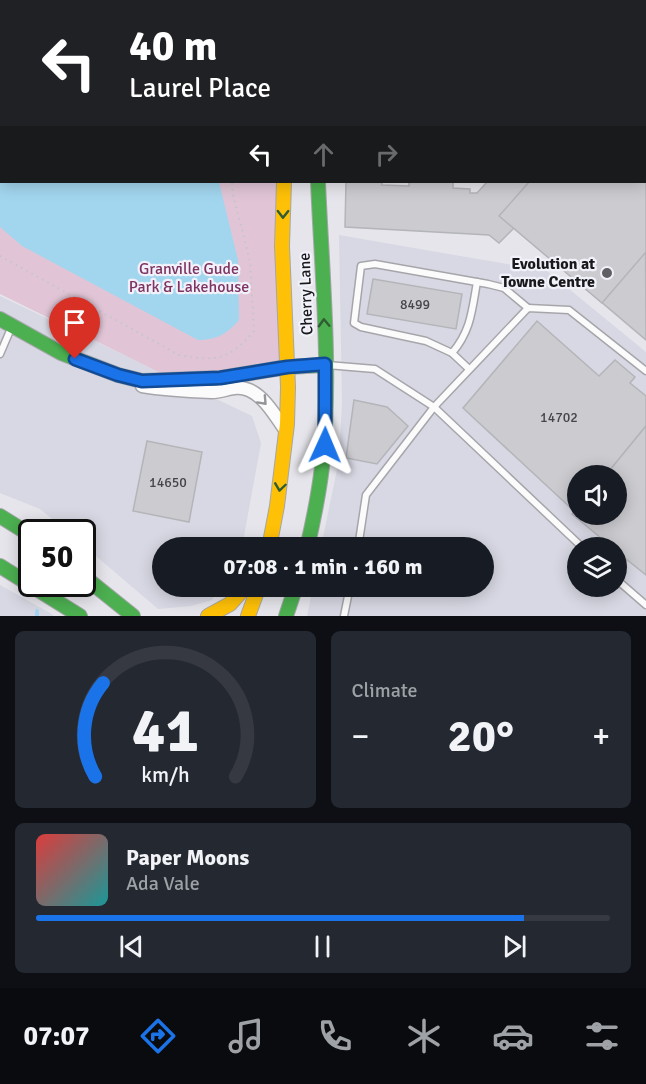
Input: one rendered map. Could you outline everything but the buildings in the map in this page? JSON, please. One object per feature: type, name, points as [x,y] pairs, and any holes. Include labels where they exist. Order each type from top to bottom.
[{"type":"main road","name":"Cherry Lane","points":[[271,537],[278,506],[286,431],[287,367],[282,246],[284,183]]},
{"type":"main road","name":"Cherry Lane","points":[[309,537],[324,461],[325,364],[318,183]]},
{"type":"main road","points":[[6,322],[61,353],[142,381],[220,378],[287,367],[325,364]]},
{"type":"main road","points":[[0,516],[18,527]]},
{"type":"main road","points":[[0,566],[80,616]]},
{"type":"main road","points":[[96,586],[134,615]]},
{"type":"main road","points":[[208,616],[214,615],[238,597]]},
{"type":"main road","points":[[248,616],[255,597]]},
{"type":"main road","points":[[286,616],[292,597]]},
{"type":"street","points":[[128,378],[142,386],[176,391],[216,392],[237,387],[248,390],[259,396],[286,431]]},
{"type":"lane","points":[[469,369],[452,353],[426,341],[361,327],[354,323],[362,266],[375,264],[477,282],[504,288],[528,308],[569,310],[646,371]]},
{"type":"lane","points":[[452,353],[464,340],[477,282]]},
{"type":"lane","points":[[360,537],[366,495],[434,407],[528,308]]},
{"type":"lane","points":[[0,354],[6,322]]},
{"type":"lane","points":[[325,364],[375,369],[434,407],[571,537]]},
{"type":"lane","points":[[627,588],[646,604]]},
{"type":"lane","points":[[344,616],[348,597]]},
{"type":"path","points":[[0,256],[179,355],[205,360],[222,357],[243,344],[254,331],[250,261],[232,183]]},
{"type":"path","points":[[301,333],[311,333]]},
{"type":"shaded area","points":[[339,235],[547,271],[646,352],[646,616],[307,616],[311,597],[494,597],[494,537],[323,537],[339,460],[342,402]]},
{"type":"shaded area","points":[[0,296],[252,416],[261,443],[244,537],[152,537],[152,597],[214,597],[212,600],[191,606],[158,609],[96,556],[96,519],[52,519],[40,509],[0,493]]},
{"type":"shaded area","points":[[0,585],[54,616],[0,616]]},
{"type":"green space","name":"Granville Gude Park & Lakehouse","points":[[0,183],[288,183],[287,367],[175,380],[0,294]]},
{"type":"water","points":[[0,183],[219,183],[238,260],[239,320],[226,332],[216,337],[198,340],[22,246],[0,227]]},
{"type":"waterway","points":[[37,611],[37,616]]},
{"type":"traffic: fast","points":[[309,537],[323,458],[326,389],[318,183]]},
{"type":"traffic: fast","points":[[0,319],[61,353],[118,375],[142,381],[221,378],[287,367],[325,365]]},
{"type":"traffic: fast","points":[[0,516],[18,527]]},
{"type":"traffic: fast","points":[[0,566],[80,616]]},
{"type":"traffic: fast","points":[[96,586],[133,616]]},
{"type":"traffic: fast","points":[[286,616],[292,597]]},
{"type":"traffic: slow","points":[[271,537],[287,424],[288,387],[282,246],[284,183]]},
{"type":"traffic: slow","points":[[208,616],[230,604],[236,597]]},
{"type":"traffic: slow","points":[[248,616],[255,597]]},
{"type":"place","name":"Evolution at Towne Centre","points":[[607,273]]},
{"type":"route","points":[[75,359],[142,381],[220,378],[287,367],[325,364],[325,445]]}]
